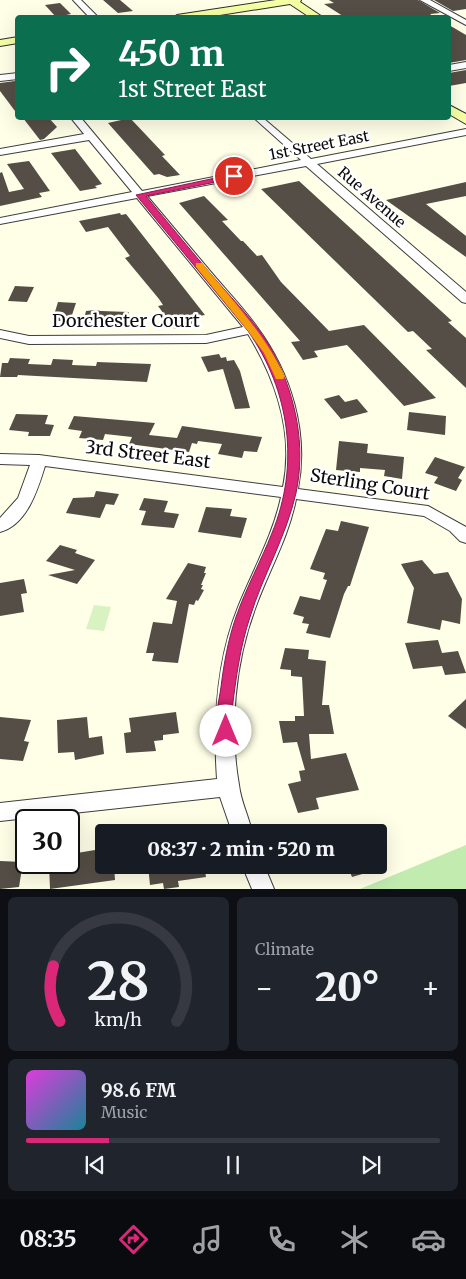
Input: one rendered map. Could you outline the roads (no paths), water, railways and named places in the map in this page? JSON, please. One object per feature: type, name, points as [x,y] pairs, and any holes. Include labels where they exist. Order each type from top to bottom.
[{"type":"main road","points":[[197,15],[296,0]]},
{"type":"main road","points":[[288,1],[304,15]]},
{"type":"main road","points":[[288,1],[314,15]]},
{"type":"main road","points":[[0,43],[15,40]]},
{"type":"main road","points":[[451,101],[466,111]]},
{"type":"main road","points":[[451,110],[466,120]]},
{"type":"street","points":[[76,0],[92,15]]},
{"type":"street","points":[[424,0],[466,23]]},
{"type":"street","points":[[451,68],[466,64]]},
{"type":"street","points":[[0,78],[15,76]]},
{"type":"street","points":[[78,120],[252,329],[269,353],[288,401],[294,445],[290,492],[279,531],[243,616],[233,653],[224,713],[228,787],[240,824]]},
{"type":"street","name":"Rue Avenue","points":[[260,120],[466,299]]},
{"type":"street","name":"1st Street East","points":[[0,221],[466,132]]},
{"type":"street","points":[[0,152],[92,136]]},
{"type":"street","name":"Dorchester Court","points":[[0,334],[29,340],[206,339],[252,329]]},
{"type":"street","name":"3rd Street East","points":[[0,458],[39,460],[290,492]]},
{"type":"street","points":[[0,527],[10,519],[27,499],[39,460]]},
{"type":"street","name":"Sterling Court","points":[[290,492],[428,511],[456,527],[466,537]]},
{"type":"street","points":[[0,812],[228,787]]},
{"type":"street","points":[[257,874],[263,889]]}]
